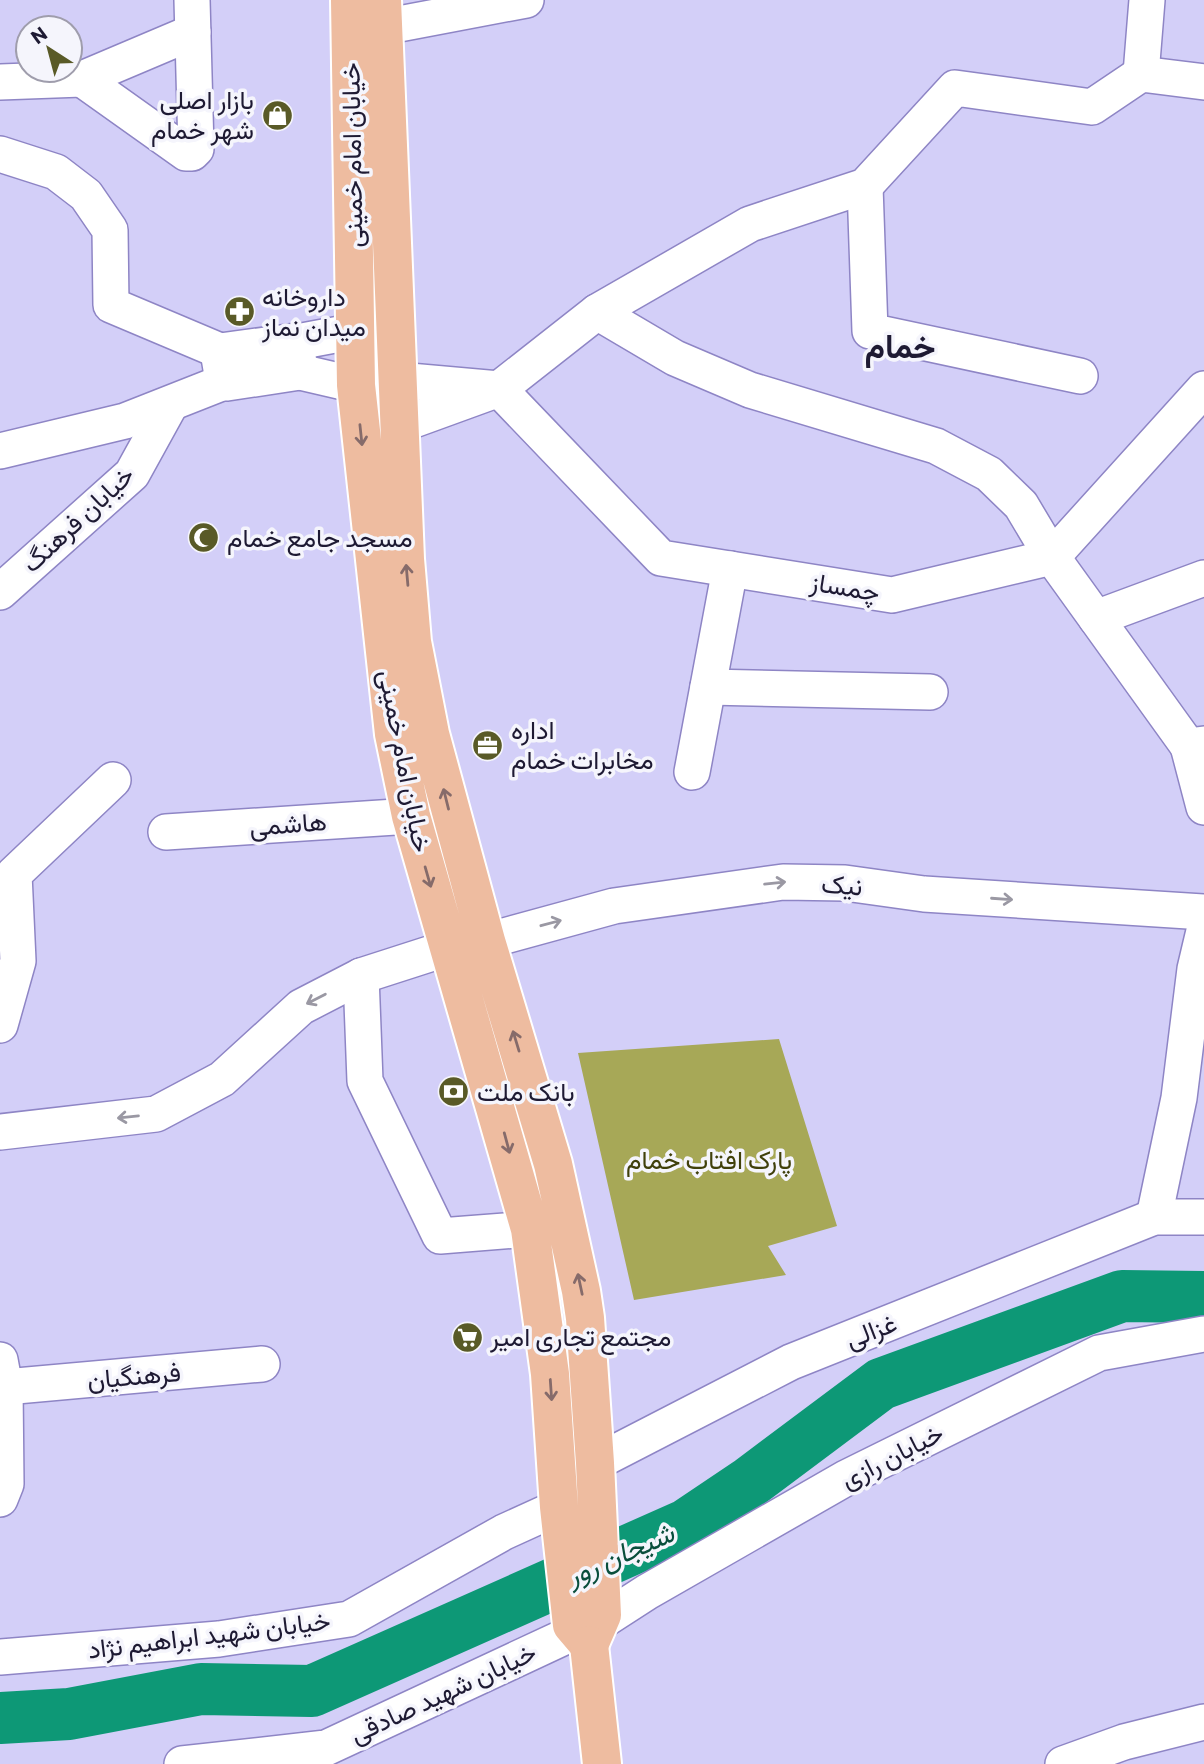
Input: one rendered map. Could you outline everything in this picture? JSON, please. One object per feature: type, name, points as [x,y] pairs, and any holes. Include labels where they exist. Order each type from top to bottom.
[{"type":"main road","name":"خیابان امام خمینی","points":[[366,14],[396,330],[405,559],[412,642],[430,734],[486,941],[553,1164],[581,1291],[596,1481],[588,1628]]},
{"type":"main road","name":"خیابان امام خمینی","points":[[366,14],[356,385],[394,734],[411,816],[530,1229],[550,1374],[559,1507],[588,1628]]},
{"type":"main road","points":[[356,331],[396,330]]},
{"type":"main road","points":[[588,1628],[602,1764]]},
{"type":"street","points":[[366,14],[526,0]]},
{"type":"street","points":[[1141,74],[1147,0]]},
{"type":"street","points":[[84,78],[193,16],[196,149],[186,153],[84,80]]},
{"type":"street","points":[[400,425],[499,389],[597,312],[750,224],[865,186],[954,88],[1092,107],[1141,74],[1204,82]]},
{"type":"street","points":[[0,154],[56,172],[86,195],[110,230],[111,305],[222,366]]},
{"type":"street","points":[[865,186],[870,331],[1080,376]]},
{"type":"street","points":[[597,312],[675,358],[750,390],[936,446],[989,474],[1021,505],[1052,557],[1096,618],[1196,745],[1204,807]]},
{"type":"street","points":[[0,451],[125,421],[170,405],[222,366],[298,357],[356,331]]},
{"type":"street","points":[[298,357],[356,385]]},
{"type":"street","points":[[398,380],[499,389]]},
{"type":"street","name":"چمساز","points":[[499,389],[661,558],[892,595],[1052,557]]},
{"type":"street","points":[[1052,557],[1204,389]]},
{"type":"street","name":"خیابان فرهنگ","points":[[0,592],[132,474],[170,405]]},
{"type":"street","points":[[692,772],[730,569]]},
{"type":"street","points":[[1096,618],[1204,578]]},
{"type":"street","points":[[708,687],[930,692]]},
{"type":"street","points":[[0,1025],[18,961],[14,874],[113,780]]},
{"type":"street","name":"هاشمی","points":[[166,832],[411,816]]},
{"type":"street","name":"نیک","points":[[0,1132],[156,1114],[222,1079],[301,1007],[361,976],[448,948],[486,941],[614,906],[783,882],[845,883],[924,894],[1204,912]]},
{"type":"street","points":[[1154,1217],[1179,1098],[1195,969],[1204,931]]},
{"type":"street","points":[[361,976],[365,1081],[440,1236],[530,1229]]},
{"type":"street","name":"غزالی","points":[[596,1481],[791,1362],[1154,1217],[1204,1217]]},
{"type":"street","name":"خیابان رازی","points":[[588,1628],[846,1478],[1099,1353],[1204,1334]]},
{"type":"street","name":"فرهنگیان","points":[[2,1374],[262,1364]]},
{"type":"street","points":[[0,1499],[6,1484],[2,1374]]},
{"type":"street","name":"خیابان شهید ابراهیم نژاد","points":[[0,1657],[219,1639],[349,1619],[504,1532],[559,1507]]},
{"type":"street","name":"خیابان شهید صادقی","points":[[182,1764],[327,1748],[588,1628]]},
{"type":"street","points":[[1063,1764],[1124,1742],[1204,1722]]},
{"type":"green space","name":"پارک افتاب خمام","points":[[779,1039],[837,1226],[768,1246],[786,1275],[634,1300],[578,1053]]},
{"type":"waterway","name":"شیجان رور","points":[[0,1718],[69,1714],[201,1689],[312,1691],[686,1525],[750,1482],[881,1384],[1122,1296],[1204,1297]]},
{"type":"place","name":"بازار اصلی شهر خمام","points":[[277,115]]},
{"type":"place","name":"داروخانه میدان نماز","points":[[239,312]]},
{"type":"place","name":"مسجد جامع خمام","points":[[204,538]]},
{"type":"place","name":"اداره مخابرات خمام","points":[[488,745]]},
{"type":"place","name":"بانک ملت","points":[[454,1092]]},
{"type":"place","name":"مجتمع تجاری امیر","points":[[467,1337]]},
{"type":"district","name":"خمام","points":[[900,346]]}]
